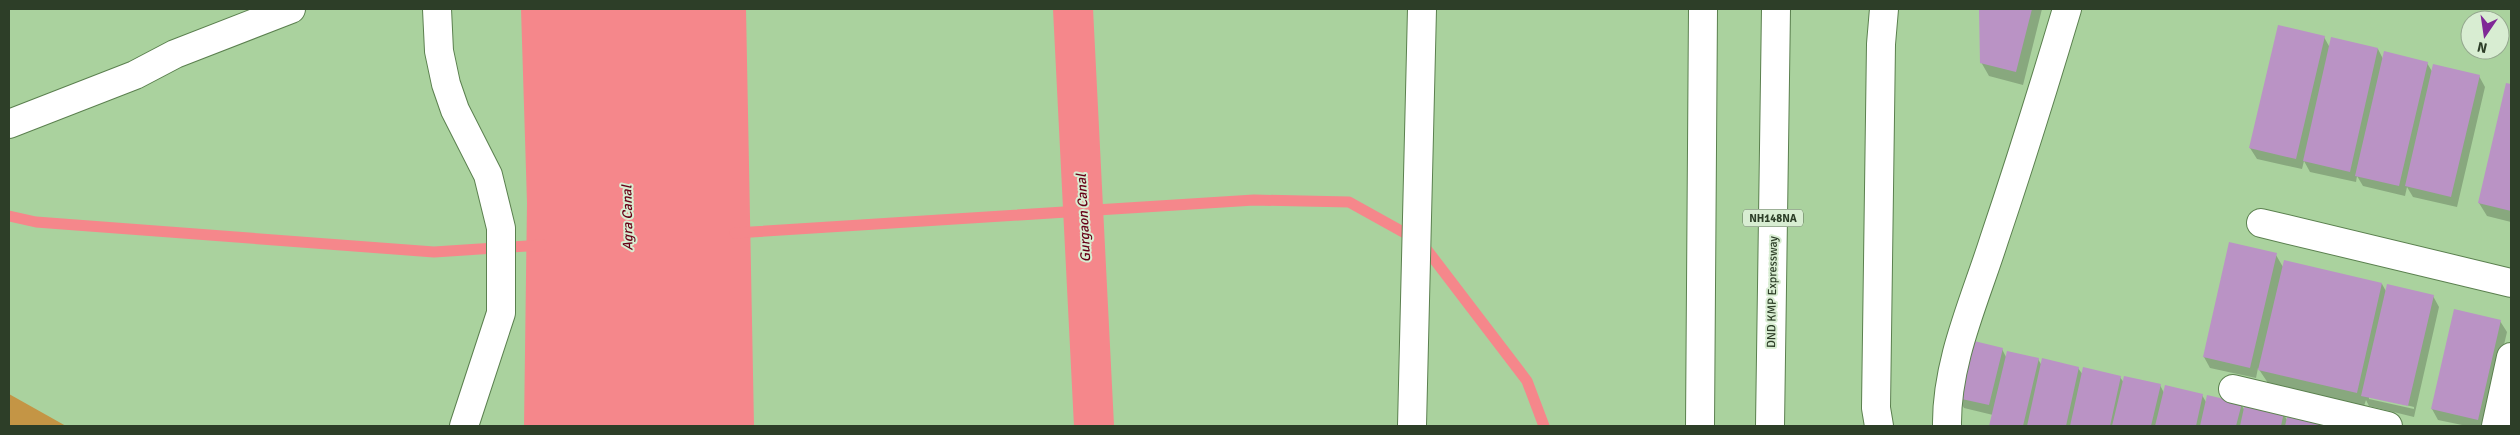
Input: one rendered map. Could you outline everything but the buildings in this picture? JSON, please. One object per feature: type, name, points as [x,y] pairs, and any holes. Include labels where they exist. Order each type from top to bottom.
[{"type":"main road","points":[[9,124],[118,82],[175,54],[291,9]]},
{"type":"main road","points":[[437,9],[439,51],[446,84],[455,110],[488,175],[501,228],[501,312],[464,426]]},
{"type":"main road","points":[[1412,426],[1422,9]]},
{"type":"main road","points":[[1700,426],[1703,9]]},
{"type":"main road","name":"DND KMP Expressway","points":[[1770,426],[1776,9]]},
{"type":"main road","points":[[1879,420],[1882,44],[1884,9]]},
{"type":"main road","points":[[1947,426],[1947,403],[1956,356],[2032,126],[2067,9]]},
{"type":"main road","points":[[2261,223],[2511,283]]},
{"type":"main road","points":[[2496,426],[2511,357]]},
{"type":"main road","points":[[2233,389],[2388,426]]},
{"type":"shaded area","points":[[9,394],[66,426],[9,426]]},
{"type":"water","name":"Agra Canal","points":[[521,9],[746,9],[754,426],[524,426],[527,203]]},
{"type":"waterway","name":"Gurgaon Canal","points":[[1073,9],[1094,426]]},
{"type":"waterway","points":[[735,233],[1254,200],[1349,202],[1421,242],[1527,381],[1544,426]]},
{"type":"waterway","points":[[9,216],[36,222],[434,252],[542,245]]}]
